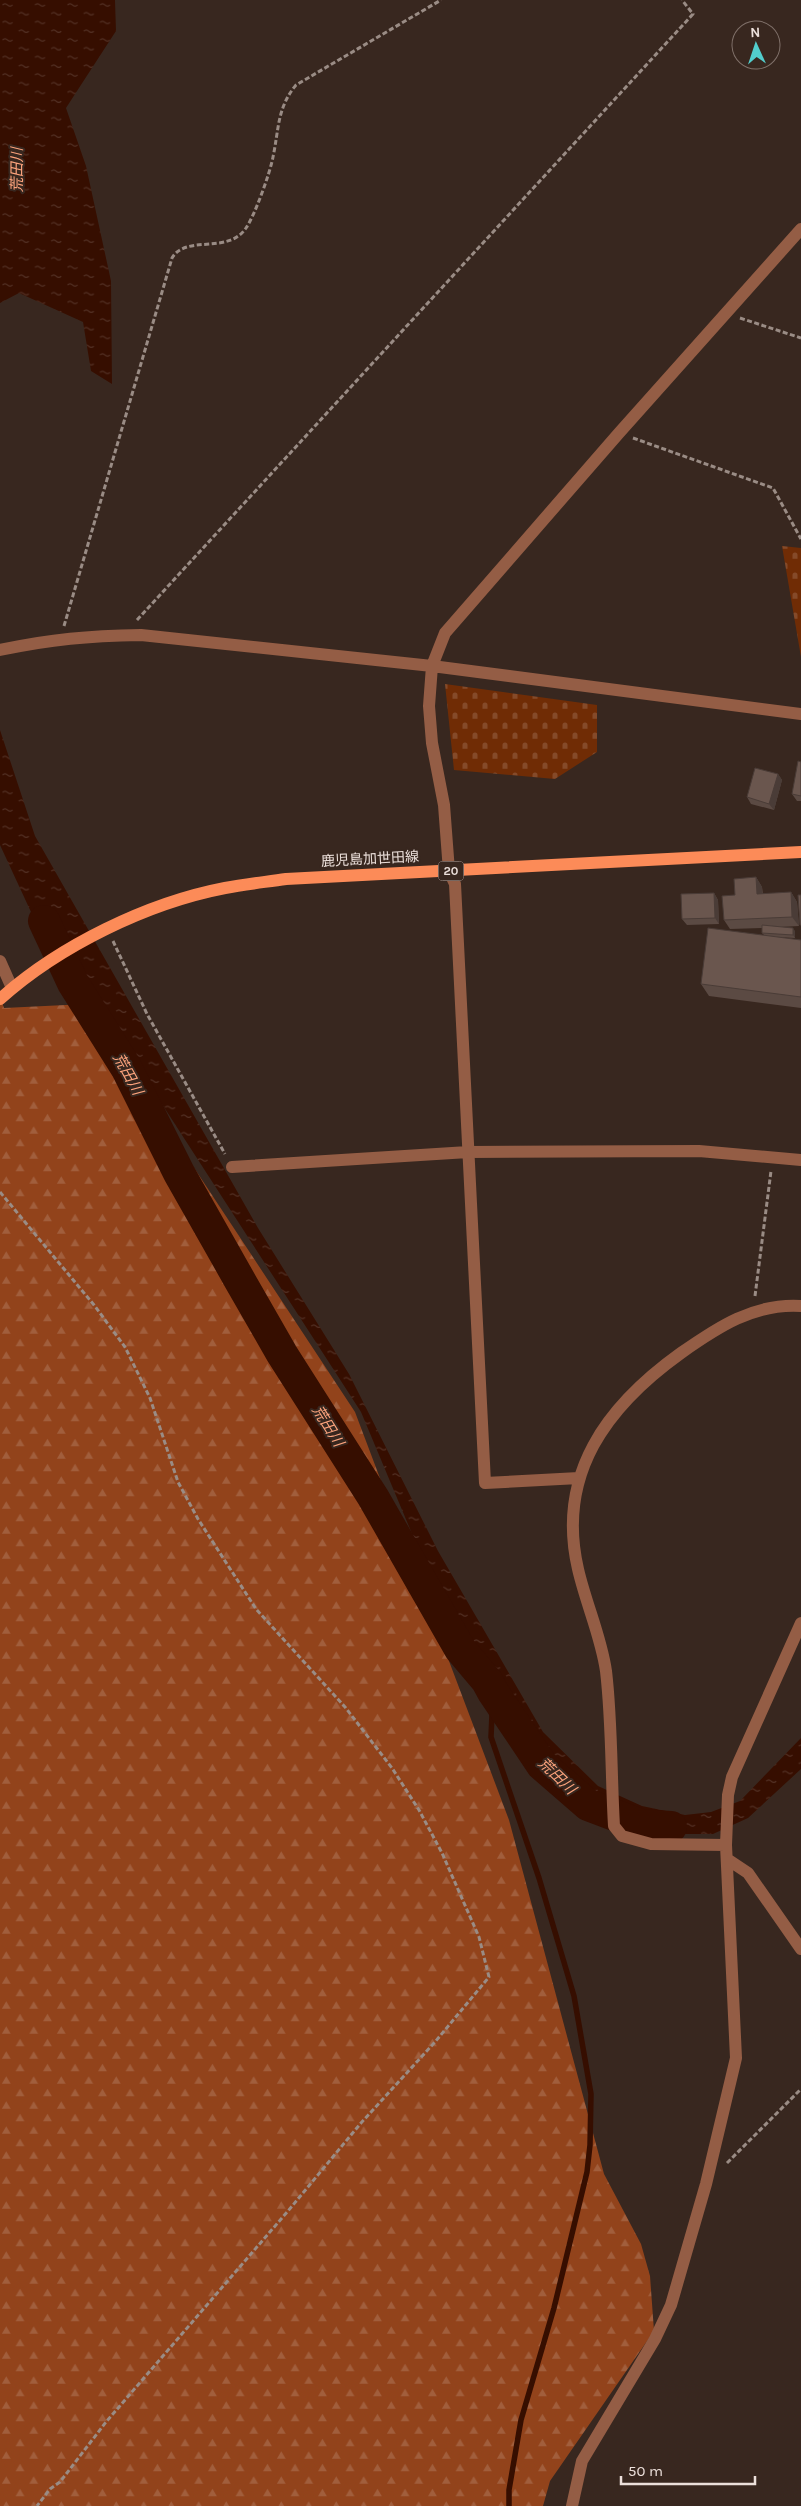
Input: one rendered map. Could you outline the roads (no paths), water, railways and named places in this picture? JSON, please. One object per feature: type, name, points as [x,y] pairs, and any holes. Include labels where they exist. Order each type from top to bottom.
[{"type":"main road","name":"鹿児島加世田線","points":[[0,999],[31,973],[108,929],[186,898],[225,888],[286,878],[801,852]]},
{"type":"street","points":[[578,1478],[485,1483],[455,884],[449,871],[444,805],[432,743],[429,706],[432,666],[444,633],[801,229]]},
{"type":"street","points":[[1,650],[61,638],[141,636],[432,666],[801,714]]},
{"type":"street","points":[[0,961],[12,988]]},
{"type":"street","points":[[232,1167],[468,1152],[699,1151],[801,1160]]},
{"type":"street","points":[[726,1843],[651,1844],[622,1836],[614,1826],[606,1672],[600,1643],[578,1569],[575,1547],[573,1521],[578,1478],[596,1437],[623,1402],[641,1384],[702,1339],[753,1311],[770,1306],[801,1306]]},
{"type":"street","points":[[572,2506],[582,2461],[655,2339],[671,2305],[706,2184],[736,2058],[726,1843],[728,1796],[732,1777],[801,1623]]},
{"type":"street","points":[[727,1859],[748,1873],[801,1949]]},
{"type":"water","points":[[0,0],[115,0],[116,31],[66,108],[86,166],[111,281],[112,384],[91,371],[83,322],[19,293],[0,303]]},
{"type":"water","points":[[0,730],[35,836],[258,1228],[349,1374],[438,1551],[543,1732],[598,1786],[642,1806],[685,1815],[711,1812],[740,1801],[801,1738],[801,1769],[748,1818],[713,1834],[678,1834],[643,1829],[590,1799],[529,1734],[423,1560],[361,1412],[105,1016],[37,925],[0,845]]},
{"type":"waterway","name":"荒田川","points":[[44,921],[73,983],[127,1069],[179,1173],[239,1279],[282,1354],[373,1497],[460,1649],[487,1681],[542,1765],[588,1805],[641,1825],[671,1827]]},
{"type":"waterway","points":[[493,1692],[491,1737],[539,1878],[574,1996],[591,2094],[590,2145],[587,2172],[554,2308],[521,2420],[509,2490],[509,2506]]}]
